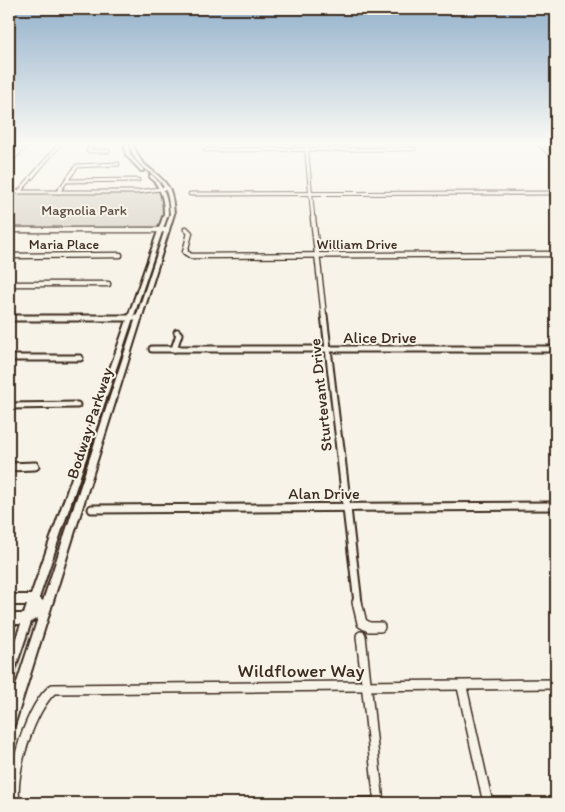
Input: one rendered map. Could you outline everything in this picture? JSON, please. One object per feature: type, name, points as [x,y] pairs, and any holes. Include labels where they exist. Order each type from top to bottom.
[{"type":"street","points":[[19,192],[28,182]]},
{"type":"street","points":[[58,192],[65,182]]},
{"type":"street","points":[[158,182],[165,189]]},
{"type":"street","points":[[163,182],[165,189]]},
{"type":"street","name":"Sturtevant Drive","points":[[310,182],[317,255],[360,621],[366,627],[380,627]]},
{"type":"street","points":[[9,192],[165,189]]},
{"type":"street","name":"Bodway Parkway","points":[[9,723],[135,318],[164,230],[172,214],[173,200],[165,189]]},
{"type":"street","points":[[190,194],[556,193]]},
{"type":"street","points":[[9,230],[164,230]]},
{"type":"street","name":"William Drive","points":[[186,230],[190,233],[185,252],[191,256],[556,254]]},
{"type":"street","name":"Maria Place","points":[[9,256],[120,255]]},
{"type":"street","points":[[9,284],[108,284]]},
{"type":"street","points":[[9,318],[135,318]]},
{"type":"street","name":"Bodway Parkway","points":[[9,672],[135,318]]},
{"type":"street","points":[[174,349],[177,332]]},
{"type":"street","name":"Alice Drive","points":[[152,349],[556,348]]},
{"type":"street","points":[[9,358],[80,358]]},
{"type":"street","points":[[9,406],[77,405]]},
{"type":"street","points":[[9,467],[35,466]]},
{"type":"street","name":"Alan Drive","points":[[92,509],[556,506]]},
{"type":"street","points":[[9,600],[34,600],[45,609],[27,619],[9,619]]},
{"type":"street","points":[[329,803],[379,803],[361,636]]},
{"type":"street","name":"Wildflower Way","points":[[17,802],[13,790],[15,779],[38,706],[46,692],[62,688],[462,687],[556,684]]},
{"type":"street","points":[[462,687],[488,803]]},
{"type":"green space","name":"Magnolia Park","points":[[160,191],[165,207],[164,216],[162,224],[155,227],[9,228],[9,193]]}]
